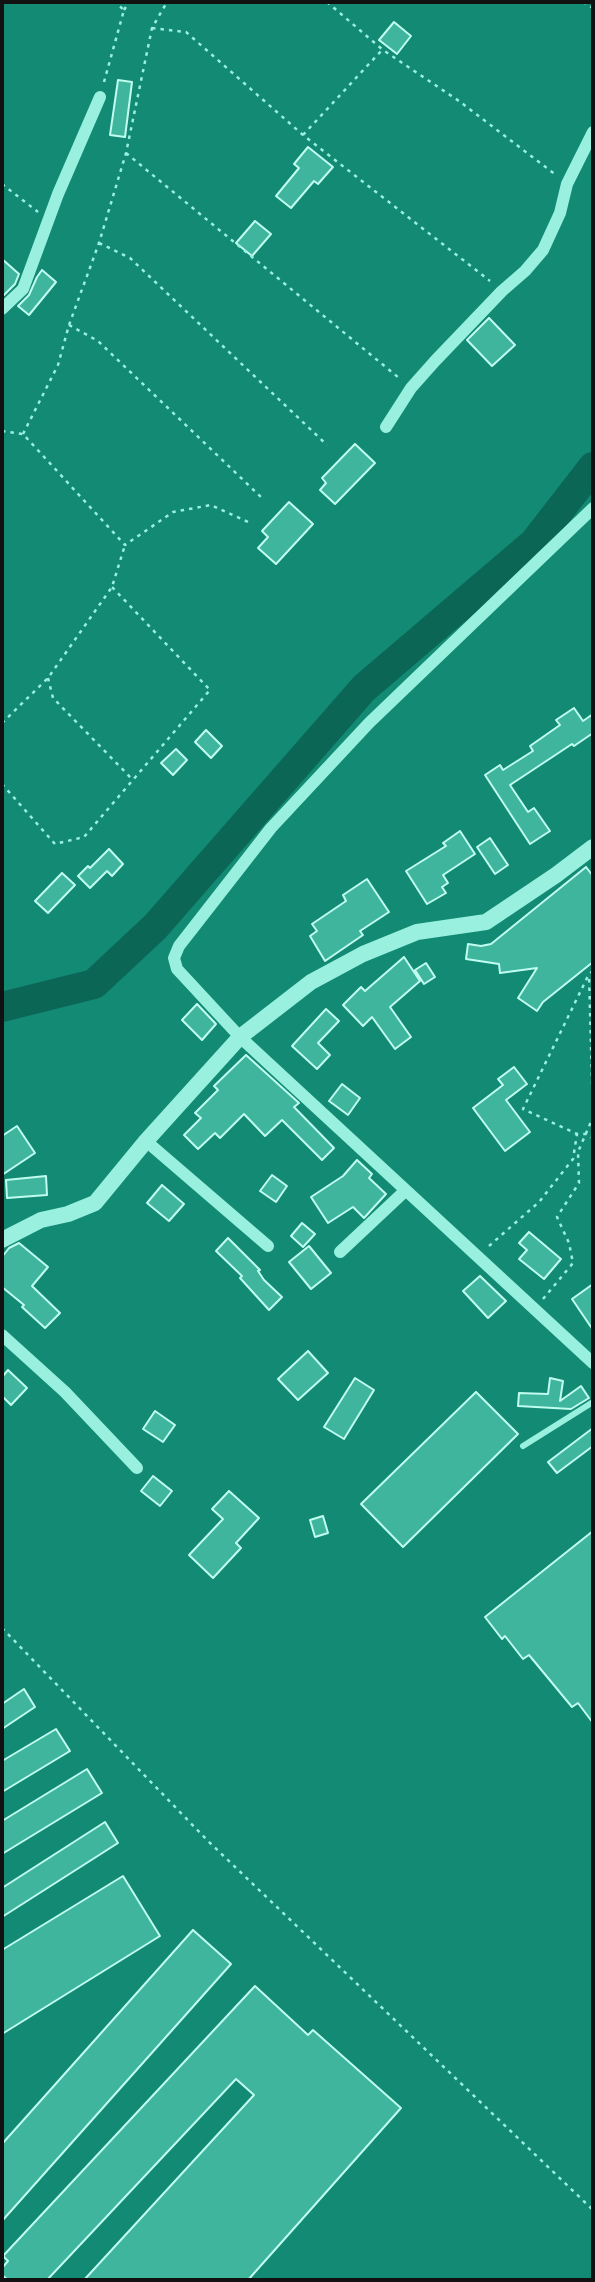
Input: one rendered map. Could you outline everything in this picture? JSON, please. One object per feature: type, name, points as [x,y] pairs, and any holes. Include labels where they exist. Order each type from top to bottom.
[{"type":"street","points":[[2,309],[23,289],[48,220],[100,97]]},
{"type":"street","points":[[386,427],[411,388],[543,250],[568,184],[593,132]]},
{"type":"street","points":[[593,508],[369,723],[271,828],[179,946],[174,958],[177,969],[240,1037],[593,1363]]},
{"type":"street","points":[[2,1240],[41,1220],[68,1214],[95,1203],[146,1141],[240,1037],[311,982],[363,954],[417,932],[486,922],[593,847]]},
{"type":"street","points":[[146,1141],[268,1246]]},
{"type":"street","points":[[340,1252],[405,1191]]},
{"type":"street","points":[[2,1335],[65,1392],[137,1468]]},
{"type":"lane","points":[[523,1446],[593,1402]]},
{"type":"path","points":[[115,2],[124,10]]},
{"type":"path","points":[[100,97],[124,10],[129,2]]},
{"type":"path","points":[[23,434],[58,365],[99,243],[126,153],[152,28],[167,2]]},
{"type":"path","points":[[327,2],[383,50],[459,101],[568,184]]},
{"type":"path","points":[[583,2],[593,8]]},
{"type":"path","points":[[152,28],[187,32],[303,135],[502,291]]},
{"type":"path","points":[[303,135],[383,50]]},
{"type":"path","points":[[126,153],[411,388]]},
{"type":"path","points":[[2,184],[48,220]]},
{"type":"path","points":[[99,243],[130,257],[327,444]]},
{"type":"path","points":[[69,326],[98,341],[262,498]]},
{"type":"path","points":[[2,431],[23,434],[125,545]]},
{"type":"path","points":[[2,723],[48,678],[112,587],[125,545],[173,512],[185,509],[211,505],[248,523]]},
{"type":"path","points":[[2,784],[55,844],[84,838],[210,690],[112,587]]},
{"type":"path","points":[[48,678],[53,698],[133,780]]},
{"type":"path","points":[[534,1310],[573,1263],[569,1243],[556,1217],[579,1183],[578,1152],[593,1117],[591,972]]},
{"type":"path","points":[[591,972],[523,1109],[577,1134],[587,1134],[593,1138]]},
{"type":"path","points":[[479,1256],[539,1202],[573,1159],[577,1134]]},
{"type":"path","points":[[2,1628],[208,1841],[593,2210]]},
{"type":"building","points":[[394,22],[411,36],[397,54],[379,40]]},
{"type":"building","points":[[118,80],[132,82],[125,137],[110,135]]},
{"type":"building","points":[[308,147],[333,167],[318,184],[314,181],[291,208],[276,196],[299,168],[294,164]]},
{"type":"building","points":[[255,221],[271,234],[252,256],[236,243]]},
{"type":"building","points":[[2,259],[19,274],[15,284],[4,295],[2,293]]},
{"type":"building","points":[[42,270],[56,282],[29,315],[18,306],[29,295]]},
{"type":"building","points":[[489,318],[515,345],[492,366],[467,340]]},
{"type":"building","points":[[355,444],[375,463],[335,504],[320,490],[326,483],[322,478]]},
{"type":"building","points":[[289,502],[313,524],[276,564],[258,548],[268,537],[262,531]]},
{"type":"building","points":[[574,708],[583,721],[593,714],[593,733],[510,785],[528,812],[534,808],[550,831],[530,844],[485,775],[500,765],[503,770],[533,751],[530,746],[560,725],[556,720]]},
{"type":"building","points":[[206,730],[222,746],[211,758],[195,742]]},
{"type":"building","points":[[176,749],[187,760],[173,775],[161,763]]},
{"type":"building","points":[[460,831],[475,854],[443,875],[448,883],[442,887],[446,893],[427,904],[406,871],[446,846],[443,843]]},
{"type":"building","points":[[490,838],[508,865],[495,874],[477,847]]},
{"type":"building","points":[[109,849],[123,864],[112,876],[107,871],[90,888],[78,876]]},
{"type":"building","points":[[586,867],[593,876],[593,962],[543,1002],[537,1011],[518,998],[537,968],[500,973],[499,964],[466,959],[468,944],[491,944]]},
{"type":"building","points":[[62,873],[75,885],[48,913],[35,901]]},
{"type":"building","points":[[367,879],[389,912],[360,931],[363,935],[325,961],[310,936],[317,931],[312,924],[346,901],[343,895]]},
{"type":"building","points":[[404,957],[420,981],[390,1007],[411,1037],[395,1049],[372,1017],[363,1026],[343,1005],[361,987],[365,991]]},
{"type":"building","points":[[426,963],[435,977],[424,984],[415,970]]},
{"type":"building","points":[[197,1004],[216,1024],[202,1040],[182,1020]]},
{"type":"building","points":[[326,1009],[339,1021],[318,1043],[330,1055],[317,1069],[292,1046]]},
{"type":"building","points":[[246,1055],[299,1103],[294,1107],[334,1148],[322,1160],[282,1120],[265,1136],[244,1114],[220,1138],[215,1133],[198,1149],[184,1135],[201,1118],[195,1113],[218,1090],[214,1086]]},
{"type":"building","points":[[514,1067],[527,1084],[506,1100],[530,1132],[505,1151],[473,1108],[503,1085],[498,1079]]},
{"type":"building","points":[[342,1084],[360,1098],[348,1115],[329,1101]]},
{"type":"building","points":[[17,1126],[35,1153],[2,1175],[2,1136]]},
{"type":"building","points":[[357,1160],[372,1174],[369,1178],[386,1194],[364,1218],[353,1207],[328,1223],[311,1197],[343,1176]]},
{"type":"building","points":[[272,1175],[287,1186],[276,1202],[260,1191]]},
{"type":"building","points":[[46,1176],[47,1195],[7,1198],[6,1180]]},
{"type":"building","points":[[162,1185],[184,1204],[169,1221],[147,1203]]},
{"type":"building","points":[[302,1223],[315,1234],[303,1247],[291,1236]]},
{"type":"building","points":[[529,1232],[561,1259],[544,1279],[519,1259],[527,1250],[519,1243]]},
{"type":"building","points":[[228,1238],[282,1297],[269,1310],[240,1278],[242,1276],[216,1251]]},
{"type":"building","points":[[19,1243],[48,1267],[32,1286],[60,1313],[45,1328],[22,1307],[24,1305],[2,1287],[2,1257],[9,1248]]},
{"type":"building","points":[[309,1246],[331,1273],[311,1289],[289,1262]]},
{"type":"building","points":[[480,1276],[506,1301],[488,1318],[463,1291]]},
{"type":"building","points":[[593,1284],[593,1330],[572,1299]]},
{"type":"building","points":[[308,1351],[328,1373],[298,1400],[278,1379]]},
{"type":"building","points":[[8,1370],[27,1388],[11,1405],[2,1396],[2,1377]]},
{"type":"building","points":[[355,1378],[374,1390],[344,1439],[324,1427]]},
{"type":"building","points":[[550,1378],[563,1381],[560,1401],[581,1386],[589,1398],[571,1409],[518,1406],[519,1393],[548,1394]]},
{"type":"building","points":[[476,1392],[518,1434],[403,1547],[361,1504]]},
{"type":"building","points":[[155,1411],[175,1425],[163,1442],[143,1429]]},
{"type":"building","points":[[593,1428],[593,1446],[557,1473],[548,1462]]},
{"type":"building","points":[[153,1476],[172,1491],[160,1506],[141,1491]]},
{"type":"building","points":[[229,1491],[259,1518],[236,1543],[241,1548],[213,1578],[189,1555],[223,1519],[212,1509]]},
{"type":"building","points":[[323,1516],[328,1533],[315,1537],[310,1520]]},
{"type":"building","points":[[593,1531],[593,1723],[578,1703],[572,1707],[529,1655],[523,1659],[505,1636],[502,1639],[485,1617]]},
{"type":"building","points":[[24,1689],[35,1707],[2,1729],[2,1704]]},
{"type":"building","points":[[56,1729],[70,1751],[2,1792],[2,1761]]},
{"type":"building","points":[[87,1769],[102,1793],[2,1854],[2,1821]]},
{"type":"building","points":[[105,1822],[118,1843],[2,1917],[2,1888]]},
{"type":"building","points":[[123,1876],[160,1936],[2,2034],[2,1950]]},
{"type":"building","points":[[193,1930],[231,1964],[2,2221],[2,2144]]},
{"type":"building","points":[[255,1986],[308,2035],[313,2030],[401,2108],[248,2280],[84,2280],[254,2095],[236,2079],[47,2280],[8,2280],[2,2275],[2,2268],[8,2261],[3,2256]]},
{"type":"waterway","points":[[2,1007],[94,984],[155,927],[364,688],[534,543],[593,467]]}]
